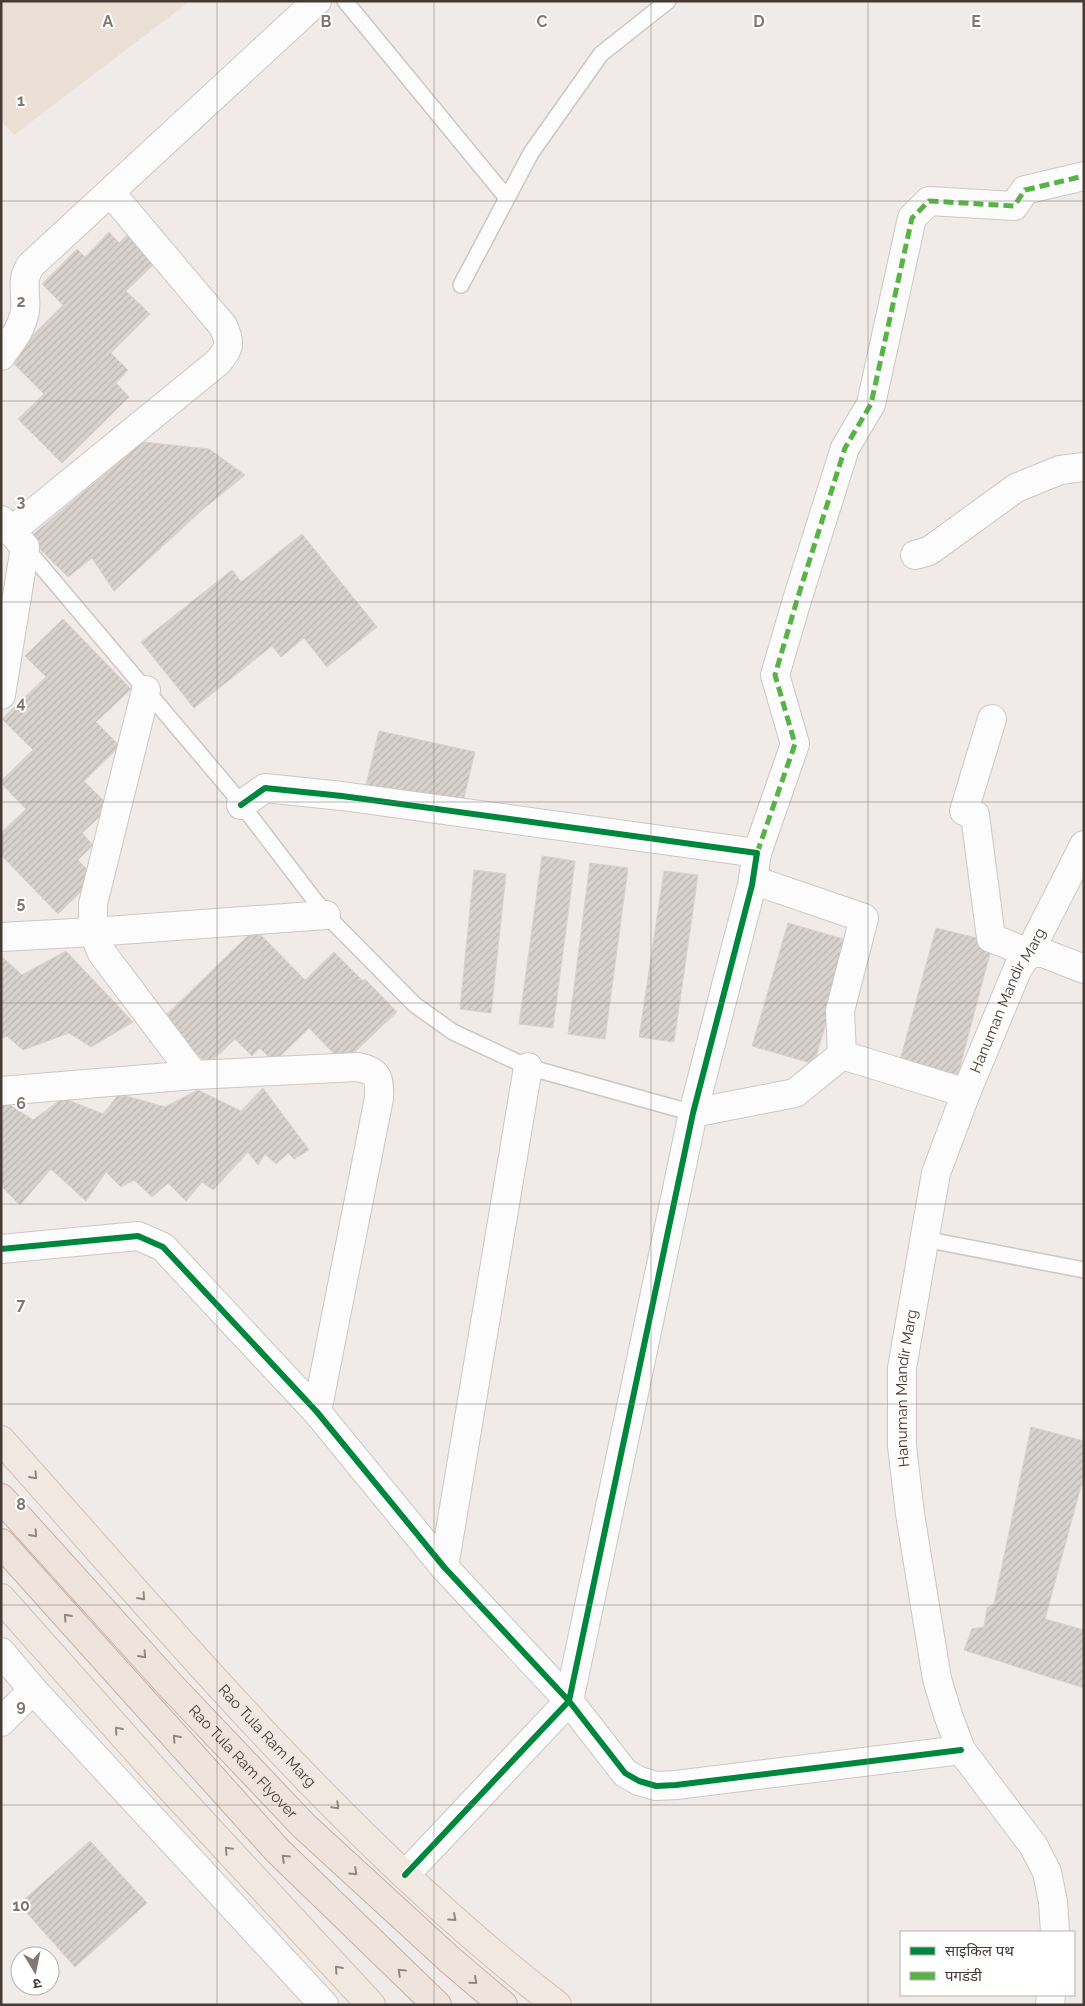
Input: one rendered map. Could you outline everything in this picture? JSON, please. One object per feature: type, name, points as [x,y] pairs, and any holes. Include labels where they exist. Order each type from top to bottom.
[{"type":"highway","name":"Rao Tula Ram Flyover","points":[[1,1498],[170,1685],[304,1826],[449,1959],[503,2005]]},
{"type":"highway","name":"Rao Tula Ram Flyover","points":[[1,1543],[277,1850],[437,2005]]},
{"type":"main road","name":"Rao Tula Ram Marg","points":[[1,1440],[273,1742],[405,1875],[504,1963],[557,2005]]},
{"type":"main road","points":[[1,1598],[164,1782],[371,2005]]},
{"type":"street","points":[[1,356],[17,334],[22,322],[25,310],[25,279],[27,271],[317,1]]},
{"type":"street","points":[[405,1875],[568,1701],[693,1113],[753,880],[757,853],[795,744],[775,675],[845,448],[871,404],[912,218],[929,201],[1014,206],[1025,190],[1084,176]]},
{"type":"street","points":[[1,694],[12,533],[218,362],[227,351],[229,339],[223,326],[110,192]]},
{"type":"street","points":[[915,554],[929,550],[1016,488],[1060,470],[1084,467]]},
{"type":"street","points":[[146,690],[93,904],[93,932],[102,954],[194,1075]]},
{"type":"street","points":[[992,719],[964,810],[975,815],[991,938],[1029,952],[1043,953],[1084,969]]},
{"type":"street","points":[[241,804],[265,788],[342,796],[757,853]]},
{"type":"street","name":"Hanuman Mandir Marg","points":[[1055,1931],[1053,1902],[1047,1872],[1033,1845],[961,1750],[948,1715],[938,1679],[910,1514],[902,1446],[902,1368],[936,1173],[966,1093],[1018,968],[1029,952],[1084,845]]},
{"type":"street","points":[[753,880],[864,918],[840,1011],[842,1055]]},
{"type":"street","points":[[1,936],[93,932],[326,915]]},
{"type":"street","points":[[842,1055],[966,1093]]},
{"type":"street","points":[[693,1113],[795,1093],[842,1055]]},
{"type":"street","points":[[1,1091],[194,1075],[358,1067],[370,1070],[377,1076],[379,1086],[378,1098],[317,1412]]},
{"type":"street","points":[[444,1567],[528,1067]]},
{"type":"street","points":[[1,1248],[138,1236],[151,1240],[163,1248],[317,1412],[444,1567],[568,1701],[625,1773],[639,1781],[656,1786],[676,1785],[961,1750]]},
{"type":"street","points":[[1,1652],[32,1690],[324,2005]]},
{"type":"street","points":[[1,1722],[32,1690]]},
{"type":"lane","points":[[345,1],[507,198]]},
{"type":"lane","points":[[461,285],[530,153],[601,54],[668,1]]},
{"type":"lane","points":[[12,533],[241,804],[326,915],[415,1005],[453,1032],[528,1067],[693,1113]]},
{"type":"lane","points":[[924,1239],[1084,1270]]},
{"type":"shaded area","points":[[1,1],[190,1],[14,135],[1,121]]},
{"type":"building","points":[[131,231],[159,259],[126,291],[150,314],[111,353],[128,370],[116,383],[129,397],[62,463],[18,419],[44,394],[9,359],[63,305],[42,284],[77,249],[85,257],[109,232],[119,243]]},
{"type":"building","points":[[143,442],[209,449],[245,475],[202,510],[114,591],[92,558],[68,577],[29,538]]},
{"type":"building","points":[[302,534],[377,627],[327,667],[304,638],[281,657],[272,646],[194,708],[141,642],[232,570],[241,582]]},
{"type":"building","points":[[63,619],[131,689],[96,722],[120,746],[84,781],[110,807],[82,833],[93,845],[78,860],[95,878],[58,914],[1,855],[1,833],[26,809],[1,781],[33,750],[2,719],[46,677],[25,656]]},
{"type":"building","points":[[379,731],[475,752],[462,806],[366,785]]},
{"type":"building","points":[[542,856],[575,861],[553,1028],[519,1024]]},
{"type":"building","points":[[590,863],[628,868],[605,1039],[568,1034]]},
{"type":"building","points":[[474,870],[506,874],[491,1013],[460,1009]]},
{"type":"building","points":[[664,871],[698,875],[674,1042],[639,1037]]},
{"type":"building","points":[[788,923],[850,941],[814,1064],[752,1046]]},
{"type":"building","points":[[936,928],[993,942],[956,1082],[898,1068]]},
{"type":"building","points":[[255,929],[305,980],[334,952],[363,981],[365,979],[397,1012],[343,1063],[309,1028],[274,1062],[260,1048],[252,1056],[235,1039],[208,1065],[163,1018]]},
{"type":"building","points":[[66,951],[133,1022],[91,1047],[69,1033],[23,1050],[7,1036],[1,1039],[1,956],[22,975]]},
{"type":"building","points":[[263,1088],[309,1150],[294,1159],[288,1153],[276,1164],[265,1154],[258,1165],[248,1152],[213,1190],[202,1182],[186,1201],[168,1183],[152,1197],[134,1180],[121,1187],[106,1172],[86,1201],[51,1169],[20,1205],[1,1186],[1,1099],[33,1120],[63,1098],[103,1114],[119,1094],[165,1107],[198,1090],[241,1111]]},
{"type":"building","points":[[1031,1427],[1084,1441],[1084,1475],[1045,1619],[1084,1630],[1084,1688],[964,1650],[972,1629],[984,1627],[987,1608],[994,1604]]},
{"type":"building","points":[[90,1841],[147,1903],[75,1967],[60,1950],[60,1946],[56,1946],[19,1904]]},
{"type":"marked path","points":[[757,853],[795,744],[775,675],[845,448],[871,404],[912,218],[929,201],[1014,206],[1025,190],[1084,176]]},
{"type":"cycle path","points":[[241,805],[265,788],[342,796],[757,853],[752,885],[693,1113],[569,1701],[405,1875]]},
{"type":"cycle path","points":[[1,1249],[138,1236],[163,1247],[317,1412],[444,1567],[569,1701],[625,1773],[639,1781],[656,1786],[676,1785],[961,1750]]}]
